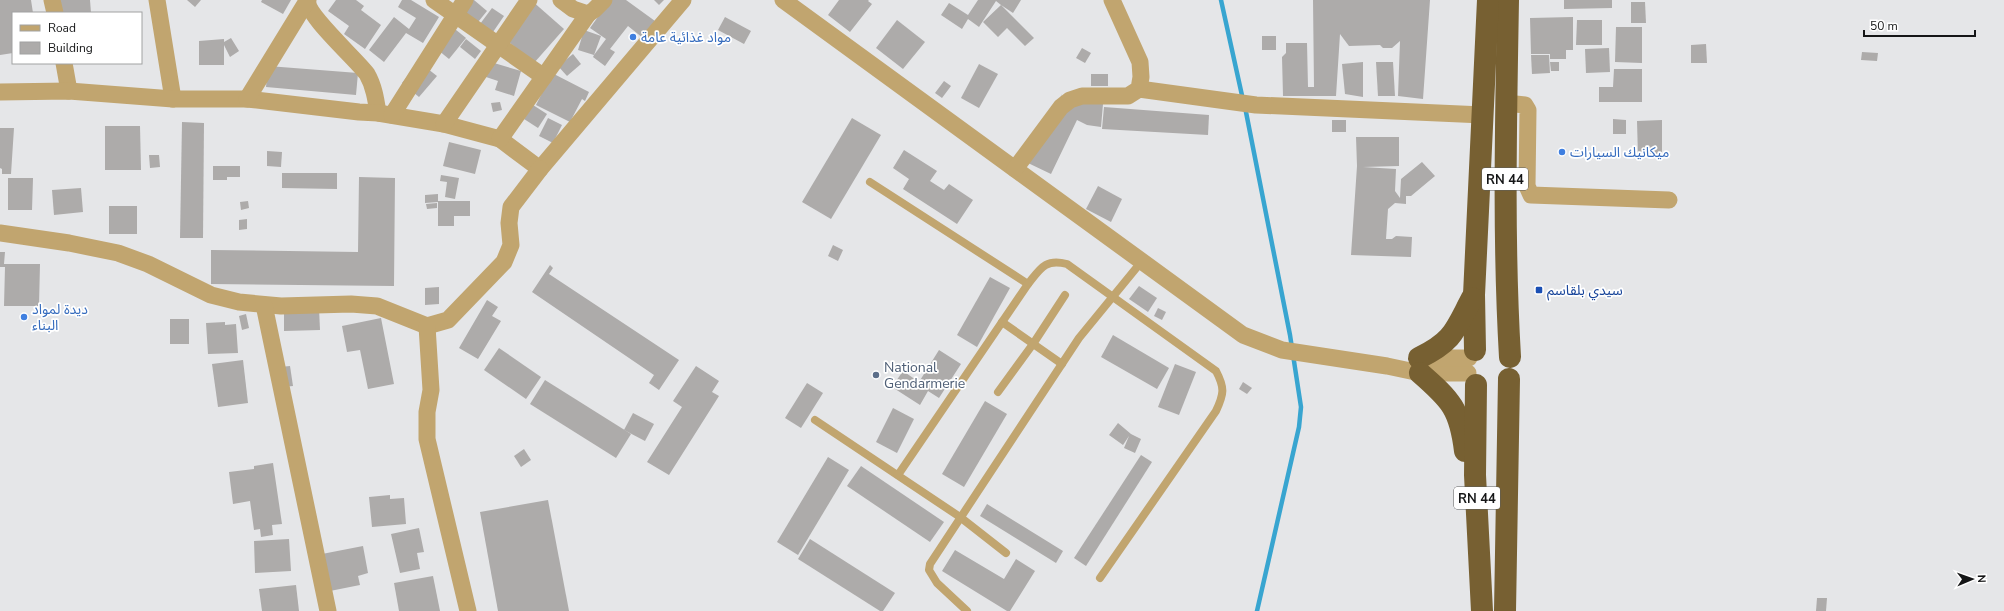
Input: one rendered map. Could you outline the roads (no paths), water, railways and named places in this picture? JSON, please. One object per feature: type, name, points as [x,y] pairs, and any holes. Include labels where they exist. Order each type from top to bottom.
[{"type":"highway","name":"RN 44","points":[[1482,611],[1475,475],[1472,367],[1488,0]]},
{"type":"highway","name":"RN 44","points":[[1508,0],[1506,103],[1507,300],[1510,357]]},
{"type":"highway","points":[[1474,295],[1452,336],[1420,365],[1448,398],[1457,413],[1461,422],[1466,452],[1475,475]]},
{"type":"highway","points":[[1493,344],[1506,351],[1510,357],[1512,372],[1509,379],[1504,384],[1490,389],[1472,367],[1485,345],[1493,344]]},
{"type":"highway","name":"RN 44","points":[[1505,611],[1509,379]]},
{"type":"street","points":[[52,0],[54,12]]},
{"type":"street","points":[[157,0],[173,99]]},
{"type":"street","points":[[434,0],[544,77]]},
{"type":"street","points":[[385,114],[465,0]]},
{"type":"street","points":[[444,124],[529,0]]},
{"type":"street","points":[[561,0],[573,9],[588,14]]},
{"type":"street","points":[[500,139],[588,14],[604,0]]},
{"type":"street","points":[[0,233],[69,243],[118,253],[148,264],[211,295],[264,305],[351,304],[377,306],[427,326],[448,320],[504,262],[511,245],[509,223],[511,207],[540,169],[683,0]]},
{"type":"street","points":[[783,0],[1243,335],[1282,350],[1387,366],[1420,365],[1472,367]]},
{"type":"street","points":[[1112,0],[1140,62],[1141,77],[1139,89]]},
{"type":"street","points":[[247,99],[307,1]]},
{"type":"street","points":[[307,1],[317,21],[339,42],[367,75],[385,114]]},
{"type":"street","points":[[64,64],[69,92]]},
{"type":"street","points":[[1015,169],[1061,107],[1070,100],[1082,96],[1128,96],[1139,89],[1256,105],[1483,115]]},
{"type":"street","points":[[0,92],[69,92],[173,99],[247,99],[385,114],[444,124],[500,139],[540,169]]},
{"type":"street","points":[[1506,103],[1525,105],[1528,110],[1528,186],[1532,195],[1669,200]]},
{"type":"street","points":[[264,305],[328,611]]},
{"type":"street","points":[[427,326],[431,390],[427,412],[426,439],[468,611]]},
{"type":"lane","points":[[870,182],[1028,284]]},
{"type":"lane","points":[[898,475],[1028,284],[1041,268],[1047,264],[1057,261],[1067,264],[1216,371],[1221,381],[1223,395],[1216,411],[1100,578]]},
{"type":"lane","points":[[967,611],[937,583],[929,570],[930,564],[1080,338],[1142,261]]},
{"type":"lane","points":[[998,392],[1033,344],[1065,295]]},
{"type":"lane","points":[[1002,322],[1062,364]]},
{"type":"lane","points":[[815,420],[960,517],[1006,553]]},
{"type":"waterway","points":[[1221,0],[1243,100]]},
{"type":"waterway","points":[[1245,107],[1290,335],[1301,407],[1299,427],[1257,611]]},
{"type":"place","name":"مواد غذائية عامة","points":[[633,37]]},
{"type":"place","name":"ميكانيك السيارات","points":[[1562,152]]},
{"type":"place","name":"سيدي بلقاسم","points":[[1539,290]]},
{"type":"place","name":"ديدة لمواد البناء","points":[[24,317]]},
{"type":"place","name":"National Gendarmerie","points":[[876,375]]}]
